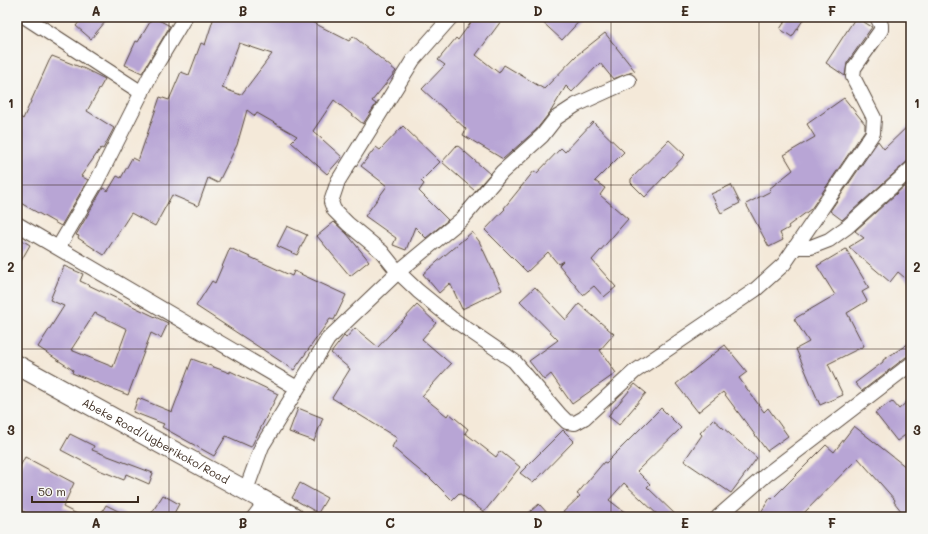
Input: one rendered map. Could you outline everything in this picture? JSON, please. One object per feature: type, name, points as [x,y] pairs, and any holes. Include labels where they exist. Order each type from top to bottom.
[{"type":"street","points":[[25,17],[142,93]]},
{"type":"street","points":[[58,248],[96,184],[142,93],[185,17]]},
{"type":"street","points":[[451,17],[412,60],[338,180],[332,194],[331,202],[334,210],[348,224],[382,252],[398,272],[418,291],[451,318],[514,361],[560,415],[567,422],[575,424],[584,418],[634,372],[755,290],[784,264],[873,133],[874,118],[853,77],[854,68],[881,30],[881,25],[877,17]]},
{"type":"street","points":[[246,490],[262,446],[328,340],[398,272],[462,219],[502,172],[542,136],[556,118],[576,105],[629,81]]},
{"type":"street","points":[[795,247],[810,247],[829,240],[911,169]]},
{"type":"street","points":[[17,224],[297,388]]},
{"type":"street","points":[[718,517],[766,475],[911,364]]},
{"type":"street","name":"Abeke Road/Ugberikoko/Road","points":[[17,365],[294,517]]},
{"type":"street","points":[[254,517],[266,501]]},
{"type":"building","points":[[83,17],[99,17],[105,22],[91,39],[76,26]]},
{"type":"building","points":[[153,17],[170,26],[142,73],[125,65],[136,41],[138,42]]},
{"type":"building","points":[[214,17],[314,17],[312,22],[349,41],[353,36],[396,71],[372,101],[376,104],[363,124],[334,100],[313,131],[342,157],[327,174],[291,142],[297,136],[257,113],[255,116],[247,110],[237,145],[218,183],[208,178],[198,206],[172,195],[155,226],[131,213],[104,255],[78,238],[79,236],[76,235],[103,188],[108,191],[117,176],[121,178],[132,158],[138,161],[160,97],[169,100],[181,72],[189,75],[201,43],[205,45]],"holes":[[[239,43],[272,54],[241,95],[222,88]]]},
{"type":"building","points":[[475,17],[504,17],[476,55],[499,73],[504,65],[544,89],[577,55],[605,33],[635,71],[613,79],[600,63],[572,92],[566,86],[551,111],[536,130],[503,159],[463,135],[466,129],[422,89],[445,65],[438,60],[456,38],[458,40]]},
{"type":"building","points":[[537,17],[583,17],[562,40]]},
{"type":"building","points":[[788,17],[805,17],[792,37],[780,29]]},
{"type":"building","points":[[856,17],[872,27],[847,63],[845,76],[826,63]]},
{"type":"building","points":[[52,56],[85,69],[105,79],[87,111],[114,128],[103,149],[101,148],[81,176],[88,180],[61,226],[17,201],[17,115],[23,119]]},
{"type":"building","points":[[844,98],[865,124],[865,130],[811,209],[788,226],[789,228],[780,233],[783,240],[769,247],[746,204],[771,191],[769,189],[793,170],[784,155],[815,137],[807,124]]},
{"type":"building","points":[[593,122],[624,152],[595,181],[605,188],[600,195],[628,219],[592,260],[616,287],[604,297],[594,286],[583,295],[559,265],[563,261],[558,264],[548,252],[527,272],[485,230],[505,209],[504,208],[534,171],[537,173],[561,148],[565,152]]},
{"type":"building","points":[[911,123],[911,158],[842,220],[830,211],[878,141],[884,149]]},
{"type":"building","points":[[403,126],[440,162],[421,181],[424,184],[419,191],[448,220],[426,238],[415,227],[406,250],[393,245],[396,238],[365,216],[387,186],[361,166],[376,147],[380,150]]},
{"type":"building","points":[[669,140],[685,155],[645,197],[631,183],[631,179]]},
{"type":"building","points":[[457,145],[490,174],[475,191],[442,162]]},
{"type":"building","points":[[907,184],[911,189],[911,283],[898,272],[890,282],[849,247],[864,238],[855,231]]},
{"type":"building","points":[[731,185],[740,203],[721,213],[711,194]]},
{"type":"building","points":[[334,222],[347,234],[369,261],[350,276],[317,236]]},
{"type":"building","points":[[287,226],[307,235],[297,255],[277,246]]},
{"type":"building","points":[[472,232],[479,241],[502,290],[462,309],[450,283],[439,293],[423,274]]},
{"type":"building","points":[[17,237],[30,245],[17,268]]},
{"type":"building","points":[[230,248],[292,276],[294,271],[346,295],[334,320],[330,319],[294,370],[196,306],[212,281],[215,283]]},
{"type":"building","points":[[846,249],[869,288],[862,292],[867,301],[847,313],[864,346],[828,364],[843,395],[820,405],[796,349],[809,342],[794,319],[835,295],[817,266]]},
{"type":"building","points":[[64,266],[83,274],[80,281],[168,323],[161,338],[151,333],[128,395],[72,373],[73,370],[38,347],[64,306],[50,300]],"holes":[[[95,313],[127,329],[113,367],[71,350]]]},
{"type":"building","points":[[535,287],[566,320],[579,304],[614,334],[600,350],[616,373],[572,404],[551,374],[544,380],[529,361],[558,340],[520,301]]},
{"type":"building","points":[[417,305],[436,323],[422,339],[451,364],[422,396],[447,416],[449,413],[468,429],[465,433],[496,457],[500,451],[520,467],[484,512],[459,493],[452,500],[427,475],[426,476],[392,447],[397,438],[332,398],[350,369],[331,353],[344,336],[346,338],[355,328],[378,347]]},
{"type":"building","points":[[911,342],[911,356],[906,357],[862,391],[855,383],[883,362],[883,360]]},
{"type":"building","points":[[725,345],[747,372],[739,378],[764,412],[768,408],[788,436],[767,451],[723,392],[698,412],[676,384]]},
{"type":"building","points":[[192,359],[230,373],[230,371],[278,394],[251,447],[226,436],[214,456],[162,427],[164,424],[133,412],[138,398],[172,412]]},
{"type":"building","points":[[635,384],[646,393],[619,425],[608,416]]},
{"type":"building","points":[[911,398],[911,431],[897,441],[875,413],[892,401],[899,409]]},
{"type":"building","points":[[298,408],[323,418],[314,441],[289,432]]},
{"type":"building","points":[[661,408],[681,428],[637,471],[650,484],[647,487],[678,517],[660,517],[624,483],[609,500],[631,517],[558,517],[580,496],[577,494],[604,462],[606,463]]},
{"type":"building","points":[[713,419],[757,458],[731,493],[684,461],[702,435],[700,433]]},
{"type":"building","points":[[854,426],[911,471],[911,517],[906,517],[894,502],[895,500],[858,458],[800,517],[758,517],[770,498],[772,499],[826,445],[834,452]]},
{"type":"building","points":[[563,430],[574,441],[533,483],[520,473]]},
{"type":"building","points":[[70,434],[94,446],[92,450],[153,473],[149,484],[126,474],[124,480],[99,470],[61,450]]},
{"type":"building","points":[[25,457],[74,483],[63,507],[83,517],[34,517],[17,508],[17,472]]},
{"type":"building","points":[[300,483],[327,498],[318,513],[292,498]]},
{"type":"building","points":[[163,495],[179,504],[172,517],[149,517]]},
{"type":"building","points":[[539,504],[551,517],[524,517]]},
{"type":"building","points":[[106,505],[130,517],[99,517]]}]
